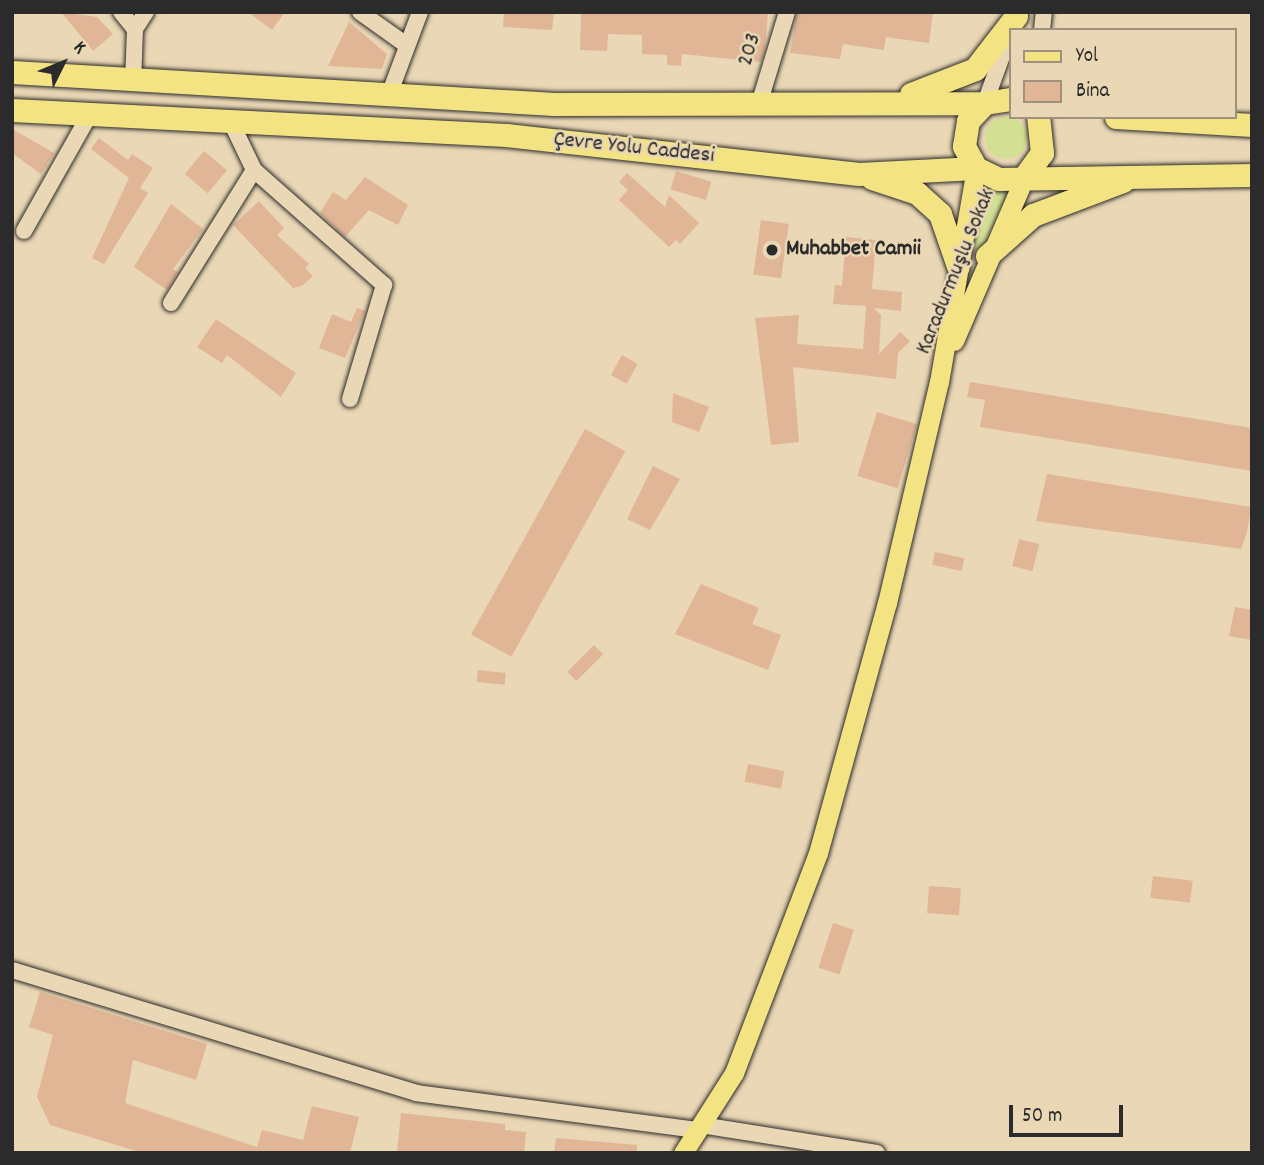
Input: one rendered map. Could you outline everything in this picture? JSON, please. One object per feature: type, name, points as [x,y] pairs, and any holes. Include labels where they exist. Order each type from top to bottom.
[{"type":"highway","points":[[864,105],[943,87],[975,69],[1009,29]]},
{"type":"highway","name":"Çevre Yolu Caddesi","points":[[12,72],[133,83],[554,104],[760,101],[864,105],[985,103],[1009,99]]},
{"type":"highway","points":[[976,168],[964,133],[985,103]]},
{"type":"highway","name":"Çevre Yolu Caddesi","points":[[12,110],[506,135],[859,174],[976,168],[999,179],[1025,176],[1252,175]]},
{"type":"highway","points":[[1025,176],[1042,153],[1038,119]]},
{"type":"highway","points":[[1151,119],[1252,125]]},
{"type":"highway","points":[[859,174],[925,200],[950,232],[958,266]]},
{"type":"highway","points":[[987,256],[1033,215],[1136,176]]},
{"type":"main road","name":"Karadurmuşlu Sokak","points":[[939,382],[976,168]]},
{"type":"main road","name":"Karadurmuşlu Sokak","points":[[939,382],[987,256],[1025,176]]},
{"type":"main road","points":[[683,1153],[734,1073],[818,853],[887,603],[939,382]]},
{"type":"street","points":[[121,12],[135,29]]},
{"type":"street","points":[[133,83],[135,29],[146,12]]},
{"type":"street","points":[[360,12],[405,44]]},
{"type":"street","points":[[389,95],[405,44],[420,12]]},
{"type":"street","name":"203","points":[[760,101],[787,12]]},
{"type":"street","points":[[985,103],[1009,37]]},
{"type":"street","points":[[24,231],[90,114]]},
{"type":"street","points":[[231,122],[254,170],[384,285],[350,399]]},
{"type":"street","points":[[171,303],[254,170]]},
{"type":"street","points":[[12,970],[416,1094],[699,1128],[877,1153]]},
{"type":"green space","points":[[998,118],[1015,119],[1026,130],[1026,146],[1014,158],[998,158],[986,146],[986,130]]},
{"type":"green space","points":[[981,183],[1011,187],[981,249],[972,248]]},
{"type":"building","points":[[61,12],[97,17],[113,34],[93,51]]},
{"type":"building","points":[[248,12],[285,12],[272,30]]},
{"type":"building","points":[[504,12],[554,12],[552,30],[503,27]]},
{"type":"building","points":[[581,12],[768,12],[765,49],[761,62],[682,54],[681,66],[667,65],[667,55],[642,54],[642,35],[608,34],[607,51],[580,50]]},
{"type":"building","points":[[797,12],[933,12],[929,43],[886,37],[884,50],[843,44],[840,59],[790,53]]},
{"type":"building","points":[[349,22],[387,54],[382,69],[328,66]]},
{"type":"building","points":[[12,129],[54,153],[41,174],[12,153]]},
{"type":"building","points":[[99,138],[128,160],[132,154],[153,168],[140,188],[148,193],[104,264],[92,258],[129,178],[91,149]]},
{"type":"building","points":[[204,151],[227,170],[208,193],[185,174]]},
{"type":"building","points":[[676,171],[711,182],[706,200],[670,189]]},
{"type":"building","points":[[627,173],[665,207],[669,195],[699,223],[680,244],[676,240],[669,247],[619,200],[628,190],[619,182]]},
{"type":"building","points":[[365,177],[408,205],[398,225],[369,210],[345,237],[320,213],[333,192],[346,200]]},
{"type":"building","points":[[259,201],[284,228],[277,235],[309,264],[305,268],[313,276],[302,286],[293,288],[233,225]]},
{"type":"building","points":[[171,204],[203,229],[173,269],[178,272],[167,290],[134,267]]},
{"type":"building","name":"Muhabbet Camii","points":[[761,220],[789,224],[781,278],[753,274]]},
{"type":"building","points":[[846,237],[876,240],[872,289],[902,292],[901,311],[874,308],[881,315],[879,354],[900,332],[910,341],[898,353],[896,379],[793,367],[799,442],[771,445],[755,318],[799,315],[797,344],[863,349],[866,306],[833,304],[835,285],[842,286]]},
{"type":"building","points":[[357,308],[365,311],[345,358],[319,348],[332,314],[351,322]]},
{"type":"building","points":[[216,319],[296,373],[281,397],[227,355],[222,363],[197,347]]},
{"type":"building","points":[[622,355],[638,364],[627,384],[611,375]]},
{"type":"building","points":[[970,382],[1252,428],[1252,471],[980,427],[985,400],[967,397]]},
{"type":"building","points":[[673,393],[709,407],[699,432],[672,422]]},
{"type":"building","points":[[877,412],[917,424],[898,488],[857,476]]},
{"type":"building","points":[[585,429],[625,451],[511,657],[471,635]]},
{"type":"building","points":[[653,466],[680,479],[650,530],[627,519]]},
{"type":"building","points":[[1047,474],[1251,507],[1247,532],[1241,549],[1036,521]]},
{"type":"building","points":[[1019,539],[1039,544],[1033,571],[1012,566]]},
{"type":"building","points":[[935,552],[964,558],[962,571],[932,565]]},
{"type":"building","points":[[701,584],[759,608],[752,624],[781,635],[768,670],[675,634]]},
{"type":"building","points":[[1235,607],[1252,610],[1252,640],[1229,636]]},
{"type":"building","points":[[594,645],[603,654],[576,681],[567,672]]},
{"type":"building","points":[[478,670],[506,673],[505,685],[477,682]]},
{"type":"building","points":[[748,764],[784,771],[781,789],[745,782]]},
{"type":"building","points":[[1153,876],[1193,881],[1190,903],[1150,898]]},
{"type":"building","points":[[929,886],[961,888],[959,915],[927,913]]},
{"type":"building","points":[[833,923],[854,930],[839,974],[818,968]]},
{"type":"building","points":[[40,992],[207,1044],[196,1080],[133,1060],[125,1103],[257,1147],[262,1130],[303,1140],[312,1106],[359,1117],[350,1153],[143,1153],[50,1125],[37,1097],[53,1035],[29,1027]]},
{"type":"building","points":[[401,1113],[505,1124],[505,1130],[526,1132],[524,1153],[397,1153]]},
{"type":"building","points":[[556,1138],[637,1145],[637,1153],[554,1153]]},
{"type":"place","name":"Muhabbet Camii","points":[[772,250]]}]
